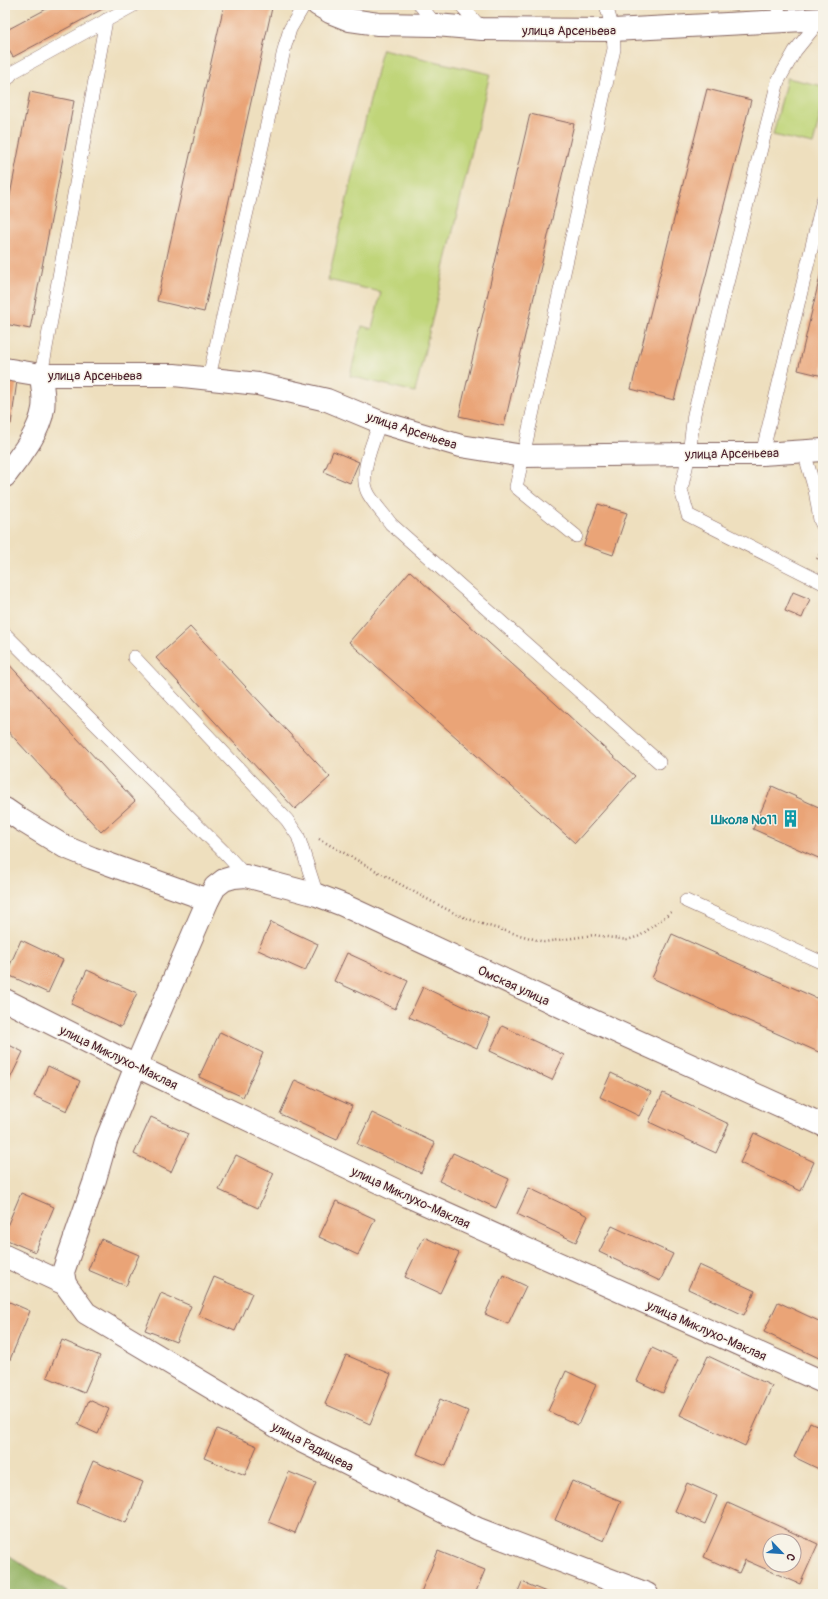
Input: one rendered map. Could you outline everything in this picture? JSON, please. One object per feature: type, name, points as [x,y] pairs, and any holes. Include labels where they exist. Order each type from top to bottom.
[{"type":"street","name":"улица Арсеньева","points":[[318,5],[330,12],[350,20],[378,24],[436,25],[482,29],[613,30],[778,13],[821,20]]},
{"type":"street","name":"улица Арсеньева","points":[[5,369],[41,375],[174,375],[209,377],[258,384],[326,400],[380,422],[461,446],[523,456],[762,454],[814,451]]},
{"type":"street","points":[[5,476],[37,430],[43,410],[44,395],[41,375]]},
{"type":"street","points":[[5,808],[21,820],[65,847],[208,900]]},
{"type":"street","name":"Омская улица","points":[[65,1284],[63,1272],[66,1258],[94,1183],[106,1141],[136,1066],[208,900],[215,887],[224,880],[234,877],[246,876],[316,895],[343,905],[571,1011],[823,1124]]},
{"type":"street","name":"улица Миклухо-Маклая","points":[[5,1000],[136,1066],[408,1196],[823,1382]]},
{"type":"street","name":"улица Радищева","points":[[5,1256],[65,1284],[86,1313],[302,1441],[478,1529],[647,1594]]},
{"type":"lane","points":[[5,82],[13,72],[134,5]]},
{"type":"lane","points":[[209,377],[285,46],[290,29],[304,5]]},
{"type":"lane","points":[[420,5],[436,25]]},
{"type":"lane","points":[[461,5],[482,29]]},
{"type":"lane","points":[[576,536],[516,487],[614,49],[613,30],[606,5]]},
{"type":"lane","points":[[41,375],[106,20]]},
{"type":"lane","points":[[821,20],[795,50],[778,81],[694,414],[689,454],[681,490],[688,515],[823,583]]},
{"type":"lane","points":[[762,454],[823,200]]},
{"type":"lane","points":[[380,422],[366,464],[364,480],[367,491],[391,524],[658,762]]},
{"type":"lane","points":[[814,451],[815,490],[820,520],[823,526]]},
{"type":"lane","points":[[5,634],[222,850],[246,876]]},
{"type":"lane","points":[[134,657],[287,820],[298,836],[316,895]]},
{"type":"lane","points":[[686,901],[823,963]]},
{"type":"path","points":[[287,820],[374,870],[452,911],[485,925],[544,942],[594,935],[627,940],[640,936],[658,920],[686,901]]},
{"type":"green space","points":[[382,49],[490,74],[415,392],[350,376],[362,326],[372,329],[381,292],[328,280]]},
{"type":"green space","points":[[787,78],[823,86],[823,104],[813,144],[773,135]]},
{"type":"green space","points":[[5,1553],[70,1594],[5,1594]]},
{"type":"building","points":[[54,5],[110,5],[13,57],[5,44],[5,31]]},
{"type":"building","points":[[224,5],[259,5],[272,8],[204,312],[157,301]]},
{"type":"building","points":[[707,89],[751,100],[674,400],[631,389]]},
{"type":"building","points":[[30,92],[74,101],[30,329],[5,324],[5,221]]},
{"type":"building","points":[[530,114],[574,124],[504,426],[459,416]]},
{"type":"building","points":[[823,268],[823,376],[798,370]]},
{"type":"building","points":[[5,379],[17,381],[11,424],[5,424]]},
{"type":"building","points":[[333,451],[359,462],[350,483],[324,472]]},
{"type":"building","points":[[598,504],[627,513],[613,555],[584,545]]},
{"type":"building","points":[[410,571],[635,776],[575,843],[349,642]]},
{"type":"building","points":[[793,592],[810,599],[802,618],[785,611]]},
{"type":"building","points":[[190,627],[330,777],[295,809],[156,658]]},
{"type":"building","points":[[5,660],[135,801],[101,832],[5,728]]},
{"type":"building","name":"Школа №11","points":[[772,786],[823,809],[823,860],[753,829]]},
{"type":"building","points":[[271,922],[318,944],[305,971],[258,950]]},
{"type":"building","points":[[672,934],[823,1001],[823,1054],[652,978]]},
{"type":"building","points":[[21,940],[63,960],[48,993],[6,974]]},
{"type":"building","points":[[347,953],[408,981],[395,1009],[334,981]]},
{"type":"building","points":[[87,970],[137,993],[121,1027],[71,1004]]},
{"type":"building","points":[[423,987],[490,1019],[477,1048],[409,1017]]},
{"type":"building","points":[[502,1026],[564,1055],[552,1080],[490,1051]]},
{"type":"building","points":[[220,1032],[263,1053],[243,1097],[199,1077]]},
{"type":"building","points":[[5,1043],[23,1052],[7,1085],[5,1083]]},
{"type":"building","points":[[48,1066],[80,1081],[67,1111],[34,1096]]},
{"type":"building","points":[[611,1073],[651,1092],[639,1116],[600,1097]]},
{"type":"building","points":[[295,1080],[352,1106],[337,1140],[280,1114]]},
{"type":"building","points":[[663,1093],[729,1124],[716,1153],[649,1122]]},
{"type":"building","points":[[372,1113],[435,1143],[421,1173],[357,1144]]},
{"type":"building","points":[[151,1117],[188,1134],[171,1172],[134,1154]]},
{"type":"building","points":[[754,1133],[814,1162],[801,1191],[740,1163]]},
{"type":"building","points":[[453,1153],[509,1179],[496,1208],[439,1181]]},
{"type":"building","points":[[236,1155],[274,1173],[258,1208],[219,1190]]},
{"type":"building","points":[[529,1188],[588,1216],[576,1242],[517,1214]]},
{"type":"building","points":[[21,1193],[54,1207],[35,1252],[5,1239],[5,1231]]},
{"type":"building","points":[[336,1201],[375,1219],[358,1255],[319,1237]]},
{"type":"building","points":[[612,1226],[673,1254],[660,1281],[599,1252]]},
{"type":"building","points":[[424,1237],[459,1253],[440,1293],[405,1277]]},
{"type":"building","points":[[101,1239],[139,1255],[126,1286],[88,1270]]},
{"type":"building","points":[[699,1265],[755,1291],[744,1315],[688,1289]]},
{"type":"building","points":[[503,1275],[526,1286],[508,1324],[485,1314]]},
{"type":"building","points":[[214,1277],[252,1293],[235,1331],[198,1315]]},
{"type":"building","points":[[161,1293],[191,1306],[176,1342],[145,1330]]},
{"type":"building","points":[[5,1300],[30,1311],[9,1362],[5,1361]]},
{"type":"building","points":[[778,1302],[823,1323],[823,1360],[764,1332]]},
{"type":"building","points":[[62,1340],[100,1356],[84,1393],[47,1377]]},
{"type":"building","points":[[652,1348],[678,1360],[663,1393],[637,1381]]},
{"type":"building","points":[[346,1355],[391,1374],[370,1424],[325,1404]]},
{"type":"building","points":[[708,1356],[772,1386],[745,1446],[680,1415]]},
{"type":"building","points":[[566,1371],[596,1385],[578,1425],[548,1411]]},
{"type":"building","points":[[440,1399],[468,1411],[446,1466],[417,1454]]},
{"type":"building","points":[[89,1400],[109,1409],[98,1434],[78,1425]]},
{"type":"building","points":[[810,1422],[823,1428],[823,1471],[794,1457]]},
{"type":"building","points":[[217,1429],[257,1446],[245,1475],[204,1458]]},
{"type":"building","points":[[93,1461],[143,1482],[126,1523],[76,1502]]},
{"type":"building","points":[[289,1472],[316,1483],[295,1533],[268,1522]]},
{"type":"building","points":[[572,1481],[621,1501],[604,1541],[555,1520]]},
{"type":"building","points":[[687,1483],[717,1496],[705,1524],[675,1511]]},
{"type":"building","points":[[728,1503],[794,1533],[762,1533],[762,1567],[745,1560],[739,1573],[704,1557]]},
{"type":"building","points":[[802,1537],[818,1544],[800,1584],[775,1573],[802,1573]]},
{"type":"building","points":[[438,1551],[485,1570],[475,1594],[427,1594],[421,1592]]},
{"type":"building","points":[[522,1582],[551,1594],[517,1594]]},
{"type":"place","name":"Школа №11","points":[[790,819]]}]
